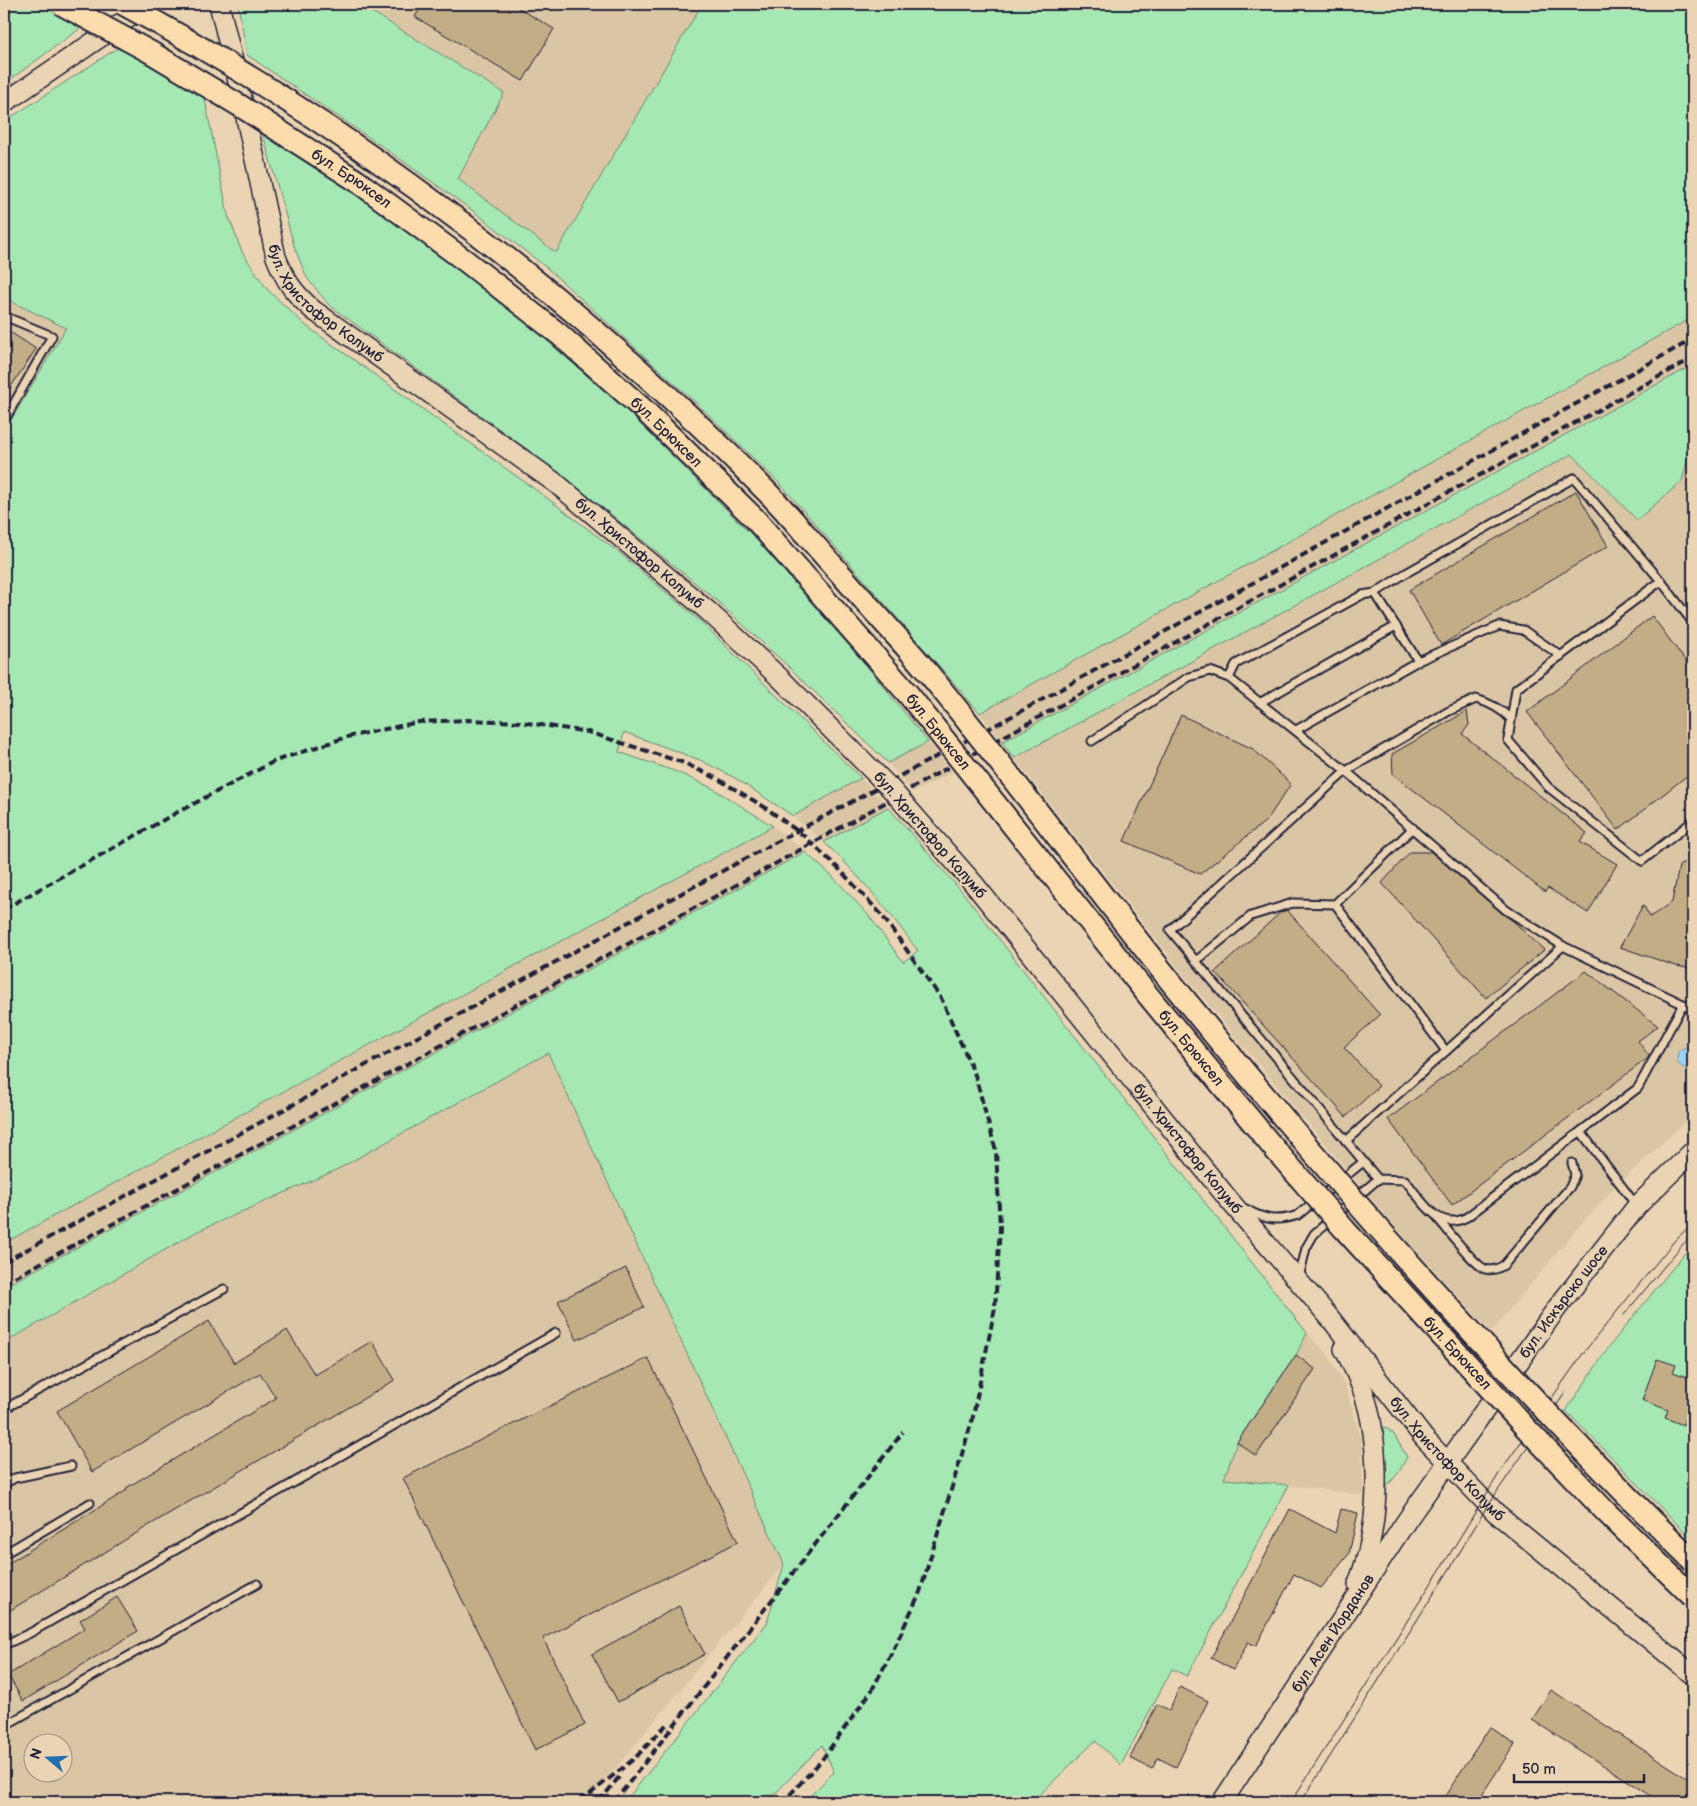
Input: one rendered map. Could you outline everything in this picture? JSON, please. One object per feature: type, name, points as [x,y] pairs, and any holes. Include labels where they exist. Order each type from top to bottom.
[{"type":"main road","name":"бул. Брюксел","points":[[61,4],[152,53],[242,107],[357,181],[467,262],[560,334],[644,410],[754,518],[908,694],[1147,994],[1272,1146],[1345,1230],[1525,1427],[1605,1511],[1693,1597]]},
{"type":"main road","name":"бул. Брюксел","points":[[123,4],[173,31],[255,80],[350,142],[484,241],[577,316],[669,396],[774,500],[932,677],[1194,1011],[1310,1150],[1542,1407],[1625,1494],[1693,1561]]},
{"type":"street","points":[[4,103],[149,4]]},
{"type":"street","name":"бул. Христофор Колумб","points":[[219,4],[240,90],[276,257],[284,276],[296,295],[313,310],[557,484],[708,610],[780,678],[891,789],[974,884],[1230,1200],[1330,1318],[1424,1438],[1447,1464],[1495,1512],[1693,1675]]},
{"type":"street","name":"бул. Искърско шосе","points":[[1447,1464],[1556,1308],[1637,1206],[1693,1152]]},
{"type":"street","points":[[1330,1318],[1361,1385],[1369,1413],[1376,1466],[1375,1503],[1369,1547],[1351,1606]]},
{"type":"street","name":"бул. Асен Йорданов","points":[[1222,1802],[1402,1528],[1447,1464]]},
{"type":"lane","points":[[4,316],[52,336],[4,421]]},
{"type":"lane","points":[[1229,678],[1236,664],[1362,595],[1375,593],[1406,572],[1574,478],[1661,581],[1693,623]]},
{"type":"lane","points":[[1661,581],[1516,689],[1508,740],[1548,787],[1642,861],[1693,821]]},
{"type":"lane","points":[[1375,593],[1418,661]]},
{"type":"lane","points":[[1261,702],[1396,626]]},
{"type":"lane","points":[[1296,730],[1418,661],[1500,626],[1523,630],[1561,656]]},
{"type":"lane","points":[[1092,741],[1189,677],[1210,671],[1229,678],[1346,770],[1506,910],[1563,946],[1693,1009]]},
{"type":"lane","points":[[1378,1179],[1170,930],[1346,770],[1476,698],[1502,710],[1512,719]]},
{"type":"lane","points":[[1196,961],[1251,916],[1293,903],[1335,904],[1413,828]]},
{"type":"lane","points":[[1335,904],[1446,1051]]},
{"type":"lane","points":[[1346,1141],[1563,946]]},
{"type":"lane","points":[[1434,1214],[1446,1222],[1466,1218],[1638,1088],[1683,1004]]},
{"type":"lane","points":[[1581,1132],[1637,1206]]},
{"type":"lane","points":[[1230,1200],[1258,1216],[1272,1220],[1286,1219],[1298,1215],[1308,1208],[1363,1162]]},
{"type":"lane","points":[[1299,1281],[1306,1248],[1314,1234],[1378,1179],[1405,1180],[1478,1264],[1488,1270],[1504,1266],[1574,1181],[1575,1175],[1572,1163]]},
{"type":"lane","points":[[4,1409],[224,1289]]},
{"type":"lane","points":[[4,1644],[38,1628],[556,1333]]},
{"type":"lane","points":[[4,1484],[15,1478],[71,1466]]},
{"type":"lane","points":[[4,1554],[90,1503]]},
{"type":"lane","points":[[4,1726],[257,1584]]},
{"type":"shaded area","points":[[261,4],[702,4],[556,254],[458,179]]},
{"type":"shaded area","points":[[4,298],[67,328],[4,432]]},
{"type":"shaded area","points":[[1693,317],[1693,365],[1002,742],[980,713]]},
{"type":"shaded area","points":[[1693,439],[1693,1115],[1619,1183],[1579,1226],[1491,1332],[1395,1227],[1183,974],[1014,758],[1572,454],[1682,481]]},
{"type":"shaded area","points":[[928,742],[952,772],[914,792],[888,763]]},
{"type":"shaded area","points":[[861,778],[888,807],[824,842],[793,816]]},
{"type":"shaded area","points":[[773,826],[805,852],[4,1287],[4,1243]]},
{"type":"shaded area","points":[[548,1053],[784,1564],[588,1802],[4,1802],[4,1343],[196,1232],[334,1171]]},
{"type":"shaded area","points":[[1307,1333],[1328,1355],[1345,1385],[1362,1442],[1363,1495],[1224,1479],[1237,1442],[1296,1355]]},
{"type":"green space","points":[[4,4],[38,4],[82,27],[4,84]]},
{"type":"green space","points":[[238,4],[359,4],[504,93],[458,179],[556,253],[702,4],[1693,4],[1693,317],[980,713],[784,488],[704,410],[547,268],[473,211],[383,147],[247,55]]},
{"type":"green space","points":[[119,47],[204,95],[228,215],[242,252],[267,289],[305,325],[547,498],[622,555],[700,621],[861,778],[793,816],[735,778],[700,760],[624,732],[619,752],[677,772],[712,788],[773,826],[4,1243],[4,432],[66,328],[4,298],[4,122]]},
{"type":"green space","points":[[262,131],[379,210],[498,298],[625,409],[754,537],[871,671],[928,742],[888,763],[790,668],[715,599],[561,474],[329,305],[307,278],[295,249]]},
{"type":"green space","points":[[1693,365],[1693,438],[1682,481],[1637,520],[1572,454],[1014,758],[1002,742]]},
{"type":"green space","points":[[888,807],[963,893],[1307,1333],[1296,1355],[1237,1442],[1224,1479],[1289,1485],[1187,1676],[1172,1669],[1121,1765],[1095,1741],[1032,1802],[804,1802],[834,1772],[822,1745],[767,1802],[625,1802],[767,1623],[784,1564],[548,1053],[334,1171],[196,1232],[4,1343],[4,1287],[805,852],[835,879],[869,916],[903,962],[918,951],[874,894],[824,842]]},
{"type":"green space","points":[[1693,1246],[1693,1310],[1687,1315],[1693,1324],[1693,1540],[1566,1411],[1608,1348],[1684,1254]]},
{"type":"green space","points":[[1380,1424],[1393,1433],[1407,1457],[1399,1472],[1384,1490]]},
{"type":"water","points":[[1686,1047],[1693,1049],[1693,1066],[1686,1068],[1682,1067],[1677,1061],[1678,1052]]},
{"type":"building","points":[[422,4],[512,4],[554,29],[523,81],[415,17]]},
{"type":"building","points":[[4,328],[36,349],[4,397]]},
{"type":"building","points":[[1576,491],[1608,546],[1441,645],[1409,590]]},
{"type":"building","points":[[1652,616],[1693,671],[1693,771],[1618,830],[1527,712]]},
{"type":"building","points":[[1467,711],[1469,725],[1462,734],[1587,833],[1580,842],[1617,864],[1588,913],[1548,888],[1545,892],[1393,774],[1392,754]]},
{"type":"building","points":[[1181,715],[1253,749],[1291,784],[1267,820],[1200,874],[1124,841]]},
{"type":"building","points":[[1410,852],[1431,852],[1513,921],[1544,950],[1486,998],[1382,883]]},
{"type":"building","points":[[1693,856],[1693,969],[1676,966],[1620,947],[1643,905],[1650,917],[1672,902],[1679,866]]},
{"type":"building","points":[[1287,910],[1380,1015],[1344,1047],[1379,1086],[1346,1117],[1215,972],[1281,912]]},
{"type":"building","points":[[1586,971],[1658,1026],[1638,1041],[1649,1056],[1648,1058],[1452,1205],[1388,1119]]},
{"type":"building","points":[[626,1268],[644,1307],[577,1340],[558,1301]]},
{"type":"building","points":[[209,1321],[234,1363],[287,1330],[315,1375],[372,1341],[395,1380],[148,1526],[4,1614],[4,1566],[127,1490],[126,1488],[276,1398],[260,1373],[92,1472],[57,1411]]},
{"type":"building","points":[[1296,1355],[1315,1369],[1256,1456],[1237,1442]]},
{"type":"building","points":[[648,1358],[738,1542],[543,1638],[585,1725],[535,1750],[403,1478]]},
{"type":"building","points":[[1657,1359],[1676,1365],[1673,1372],[1693,1379],[1693,1398],[1683,1425],[1665,1418],[1668,1410],[1642,1400]]},
{"type":"building","points":[[1290,1509],[1335,1533],[1341,1509],[1358,1513],[1349,1554],[1321,1588],[1294,1574],[1256,1646],[1248,1642],[1233,1670],[1211,1658]]},
{"type":"building","points":[[117,1597],[138,1631],[23,1701],[8,1675],[85,1628],[80,1620]]},
{"type":"building","points":[[679,1606],[705,1654],[618,1702],[592,1654]]},
{"type":"building","points":[[1180,1687],[1208,1701],[1176,1767],[1158,1758],[1152,1769],[1130,1758],[1157,1704],[1169,1710]]},
{"type":"building","points":[[1551,1690],[1693,1782],[1693,1802],[1661,1802],[1532,1720]]},
{"type":"building","points":[[1490,1727],[1515,1744],[1477,1802],[1441,1802]]},
{"type":"tram line","points":[[1291,1802],[1443,1565],[1500,1472],[1584,1352],[1675,1240],[1693,1223]]},
{"type":"tram line","points":[[1624,1315],[1682,1245],[1693,1235]]},
{"type":"tram line","points":[[1301,1802],[1449,1570],[1488,1505],[1565,1393]]},
{"type":"railway","points":[[4,1262],[750,856],[1016,714],[1693,339]]},
{"type":"railway","points":[[4,1283],[764,870],[1693,358]]},
{"type":"railway","points":[[4,909],[176,813],[275,761],[347,737],[419,722],[468,720],[521,722],[588,732],[684,763],[718,779],[766,808],[804,836],[840,870],[881,914],[941,998],[975,1075],[996,1151],[1000,1227],[995,1308],[972,1421],[920,1592],[872,1690],[821,1761],[783,1802]]},
{"type":"railway","points":[[614,1802],[903,1432]]},
{"type":"railway","points":[[580,1802],[635,1758],[667,1724]]},
{"type":"railway","points":[[599,1802],[619,1777]]}]
